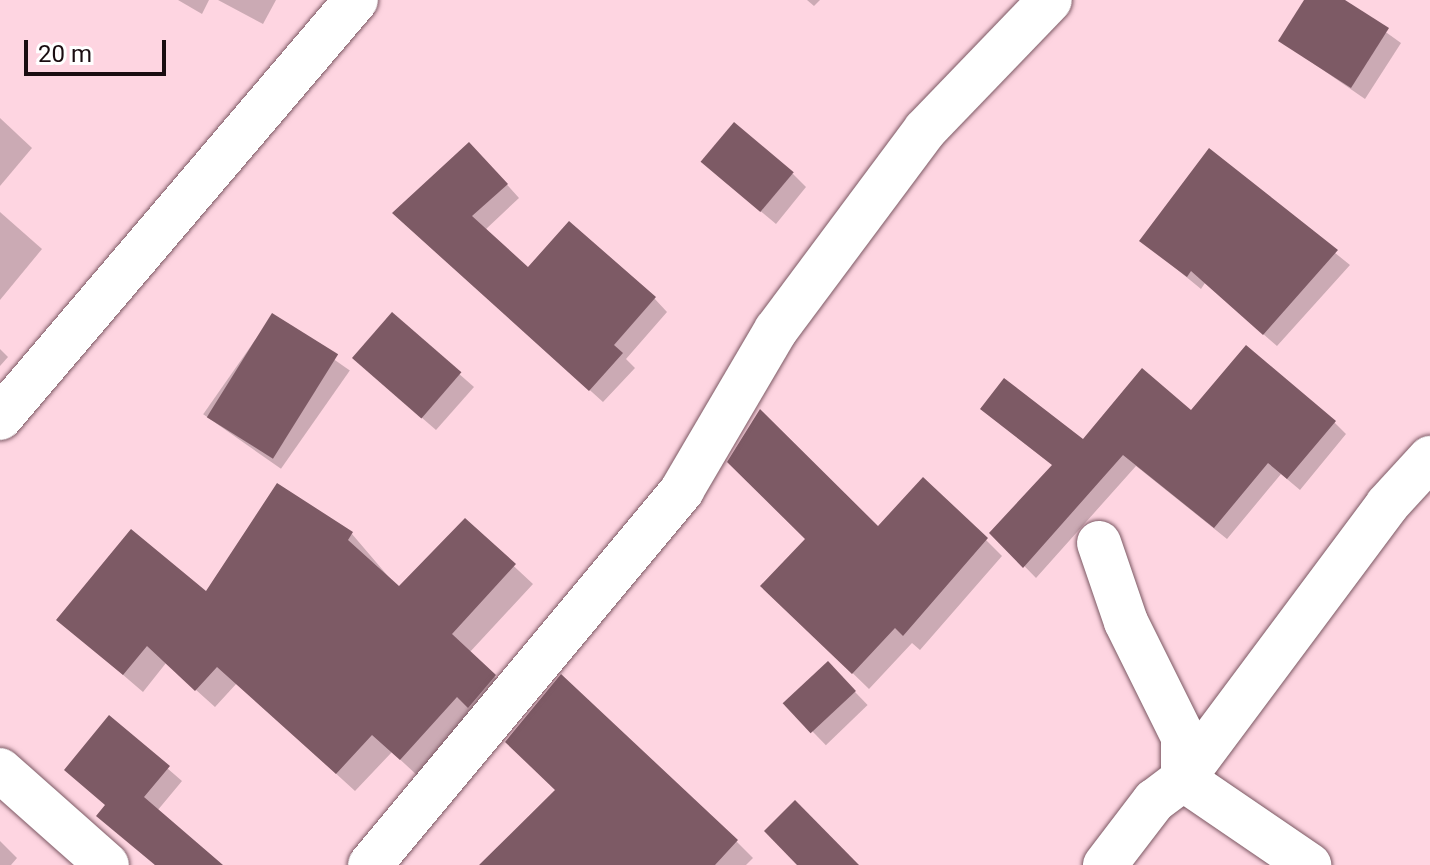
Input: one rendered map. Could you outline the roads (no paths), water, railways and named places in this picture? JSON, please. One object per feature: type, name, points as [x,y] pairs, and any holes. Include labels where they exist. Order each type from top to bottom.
[{"type":"street","points":[[0,418],[356,0]]},
{"type":"street","points":[[370,865],[682,490],[776,330],[925,130],[1050,0]]},
{"type":"street","points":[[1105,865],[1154,801],[1183,779],[1387,505],[1430,458]]},
{"type":"street","points":[[1099,543],[1126,622],[1183,737],[1183,779]]},
{"type":"street","points":[[0,770],[107,865]]},
{"type":"street","points":[[1183,779],[1309,865]]}]
